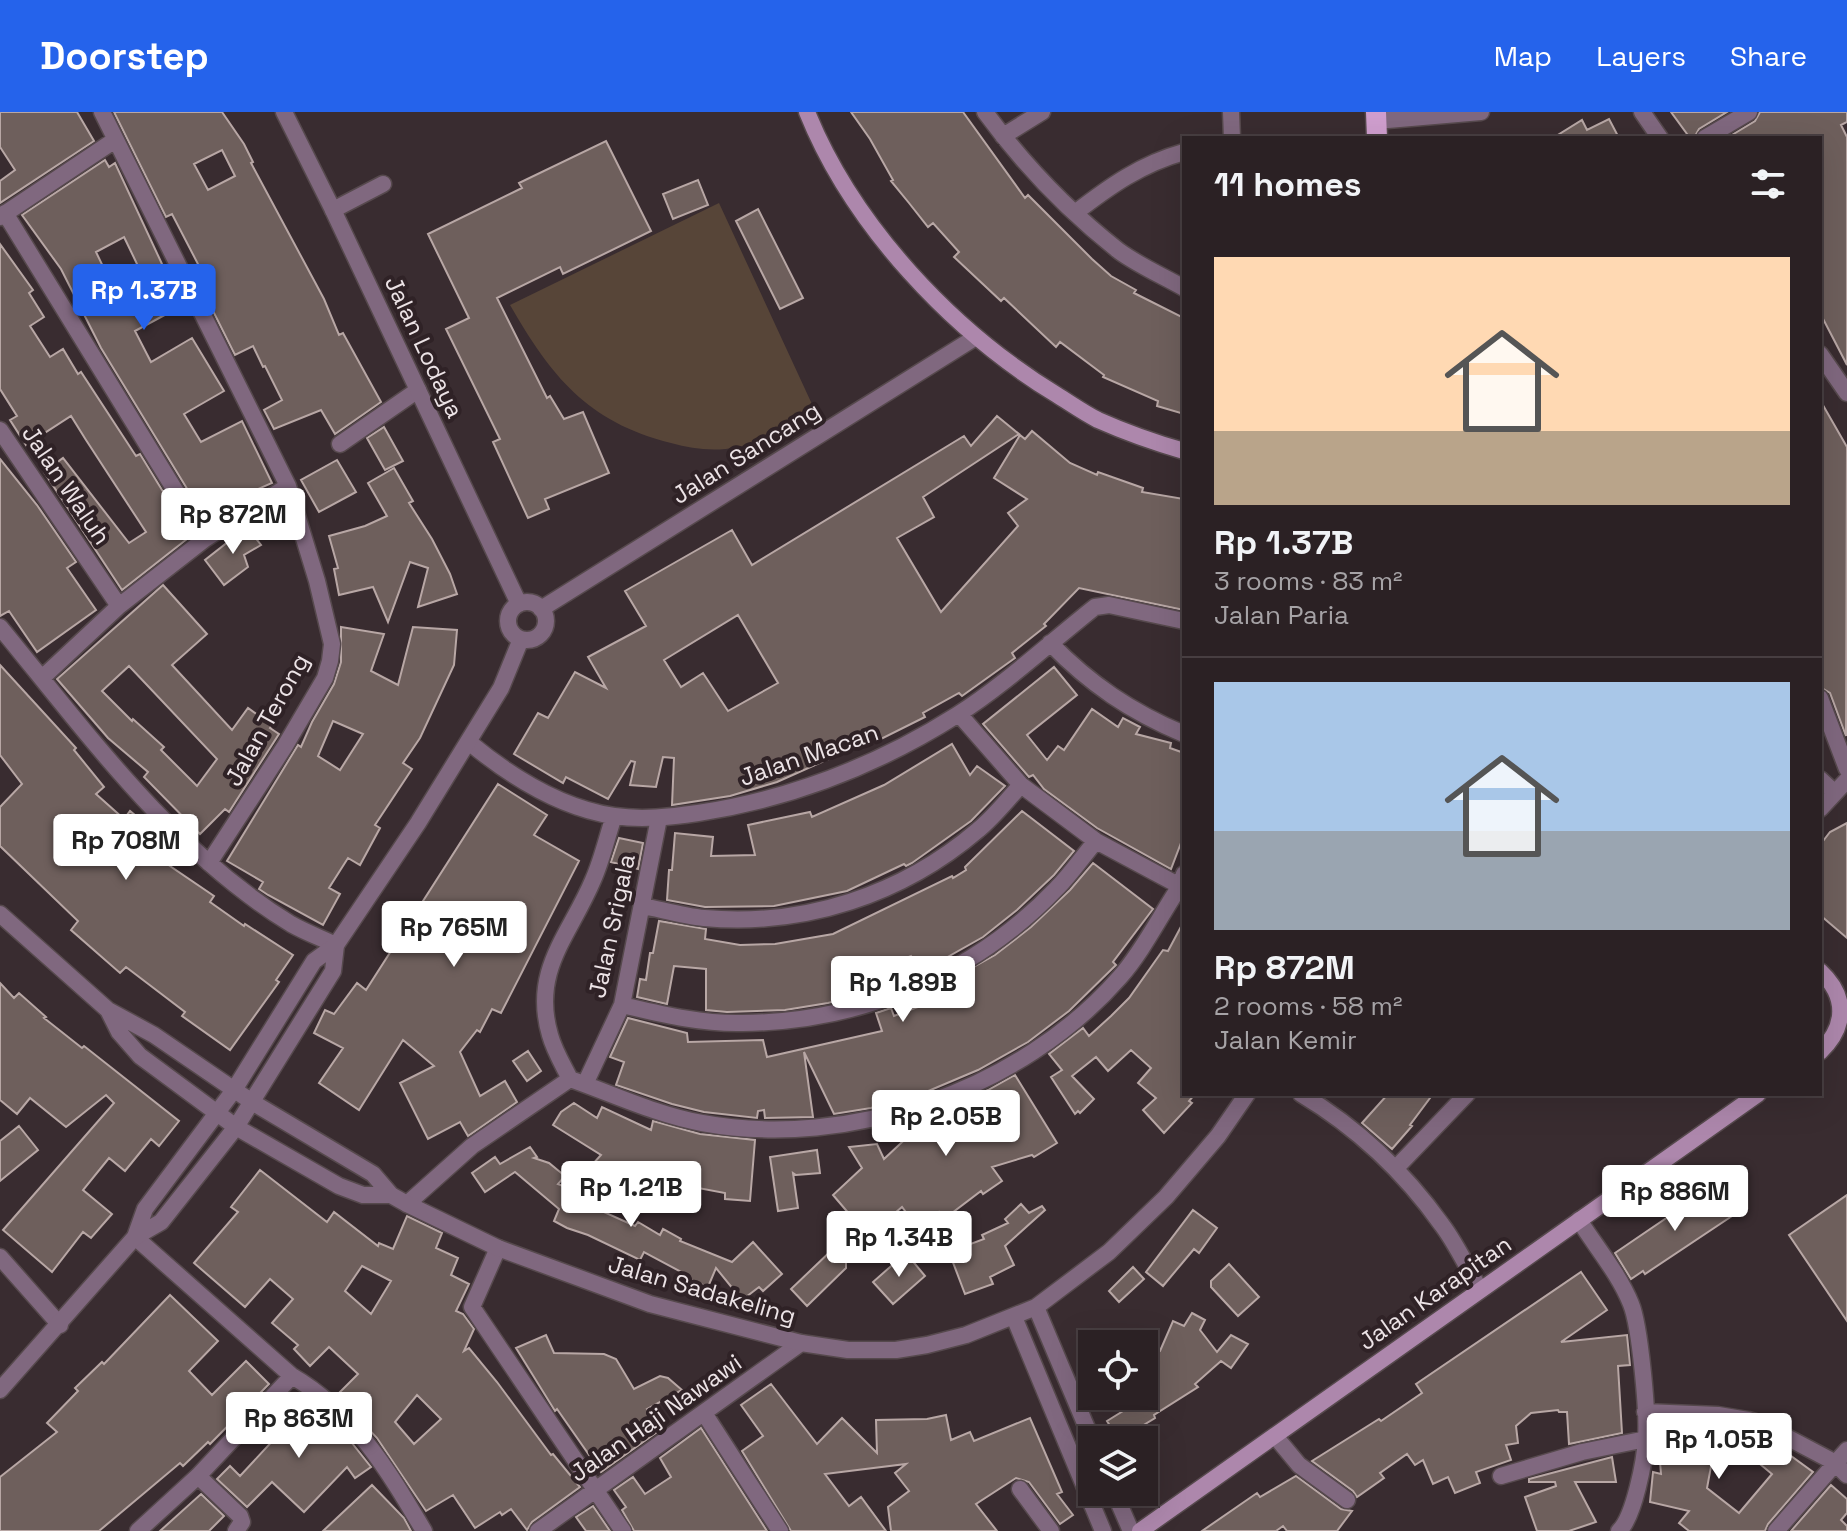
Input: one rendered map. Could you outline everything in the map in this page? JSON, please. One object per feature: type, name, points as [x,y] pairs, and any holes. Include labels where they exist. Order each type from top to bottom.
[{"type":"main road","points":[[807,112],[817,138],[854,202],[912,274],[976,337],[1021,373],[1097,419],[1182,450]]},
{"type":"main road","points":[[1823,973],[1847,982]]},
{"type":"main road","points":[[1822,1050],[1836,1036],[1842,1015],[1839,993],[1823,973]]},
{"type":"main road","points":[[1822,1051],[1847,1042]]},
{"type":"main road","name":"Jalan Karapitan","points":[[1140,1531],[1755,1096]]},
{"type":"street","name":"Jalan Terong","points":[[102,112],[288,486],[306,538],[332,644],[325,678],[209,863]]},
{"type":"street","name":"Jalan Lodaya","points":[[284,112],[519,604],[511,609],[508,621],[511,632],[521,639]]},
{"type":"street","points":[[985,112],[1038,178],[1075,213],[1121,252],[1182,287]]},
{"type":"street","points":[[1003,136],[1042,112]]},
{"type":"street","points":[[1231,112],[1232,136]]},
{"type":"street","points":[[1376,124],[1481,112]]},
{"type":"street","points":[[1642,112],[1659,136]]},
{"type":"street","points":[[1708,136],[1749,112]]},
{"type":"street","points":[[115,140],[3,215],[205,539]]},
{"type":"street","points":[[1075,213],[1120,178],[1157,159],[1182,153]]},
{"type":"street","points":[[333,210],[383,184]]},
{"type":"street","name":"Jalan Sancang","points":[[541,609],[976,337]]},
{"type":"street","points":[[1822,357],[1847,393]]},
{"type":"street","points":[[340,444],[418,390]]},
{"type":"street","name":"Jalan Waluh","points":[[0,430],[119,606]]},
{"type":"street","points":[[42,678],[119,606],[205,539],[288,486]]},
{"type":"street","points":[[135,1237],[145,1209],[218,1114],[314,961],[336,945],[470,743],[501,688],[521,639],[533,639],[543,631],[546,619],[541,609],[528,602],[519,604]]},
{"type":"street","name":"Jalan Macan","points":[[470,743],[544,792],[576,806],[614,816],[659,818],[722,809],[806,787],[884,756],[959,714],[1101,605],[1182,621]]},
{"type":"street","points":[[0,627],[158,814],[209,863],[294,925],[336,945]]},
{"type":"street","points":[[1050,643],[1073,667],[1116,700],[1182,733]]},
{"type":"street","points":[[1822,707],[1847,769]]},
{"type":"street","points":[[407,1204],[472,1146],[556,1090],[578,1082],[701,1123],[742,1128],[824,1126],[903,1111],[974,1085],[1017,1061],[1092,1005],[1121,975],[1182,880],[1096,841],[1021,785],[959,714]]},
{"type":"street","points":[[1822,807],[1847,780]]},
{"type":"street","points":[[1822,781],[1835,793]]},
{"type":"street","points":[[643,906],[702,918],[763,919],[822,911],[879,893],[932,865],[980,829],[1021,785]]},
{"type":"street","points":[[578,1082],[550,1037],[545,981],[594,879],[614,816]]},
{"type":"street","name":"Jalan Srigala","points":[[578,1082],[622,1005],[659,818]]},
{"type":"street","points":[[622,1005],[680,1018],[740,1023],[799,1020],[872,1004],[914,989],[967,962],[1015,928],[1058,887],[1096,841]]},
{"type":"street","points":[[0,914],[108,1010]]},
{"type":"street","points":[[0,1390],[135,1237],[161,1222],[236,1127],[333,971],[336,945]]},
{"type":"street","name":"Jalan Sadakeling","points":[[108,1010],[154,1035],[252,1102],[373,1174],[391,1195],[498,1248],[650,1304],[801,1343],[848,1350],[896,1350],[966,1335],[1036,1307],[1109,1252],[1166,1197],[1218,1136],[1246,1096]]},
{"type":"street","name":"Jalan Sadakeling","points":[[108,1010],[119,1032],[140,1056],[236,1127],[339,1186],[363,1195],[391,1195]]},
{"type":"street","points":[[1304,1096],[1334,1113],[1396,1168],[1443,1226],[1480,1290]]},
{"type":"street","points":[[1396,1168],[1465,1096]]},
{"type":"street","points":[[1579,1220],[1631,1304],[1636,1319],[1646,1439],[1627,1528]]},
{"type":"street","points":[[135,1237],[292,1376],[306,1384],[346,1419],[372,1448],[424,1531]]},
{"type":"street","points":[[498,1248],[472,1307],[623,1531]]},
{"type":"street","points":[[0,1257],[60,1325]]},
{"type":"street","points":[[1036,1307],[1086,1426]]},
{"type":"street","points":[[1014,1317],[1103,1531]]},
{"type":"street","name":"Jalan Haji Nawawi","points":[[538,1531],[801,1343]]},
{"type":"street","points":[[138,1531],[198,1476],[292,1376]]},
{"type":"street","points":[[1645,1412],[1718,1415],[1748,1420],[1841,1456]]},
{"type":"street","points":[[704,1413],[780,1531]]},
{"type":"street","points":[[1275,1436],[1299,1465],[1347,1500]]},
{"type":"street","points":[[1501,1476],[1582,1452],[1646,1439]]},
{"type":"street","points":[[1841,1456],[1847,1475]]},
{"type":"street","points":[[1776,1531],[1841,1456]]},
{"type":"street","points":[[198,1476],[240,1516],[242,1522],[236,1531]]},
{"type":"street","points":[[1020,1489],[1051,1531]]},
{"type":"street","points":[[1120,1506],[1131,1531]]},
{"type":"shaded area","points":[[719,203],[817,415],[758,441],[712,450],[679,445],[642,434],[594,409],[557,374],[510,305]]},
{"type":"building","points":[[0,112],[77,112],[94,141],[0,203],[0,181],[15,170],[0,147]]},
{"type":"building","points":[[114,112],[222,112],[244,144],[251,163],[324,299],[339,335],[343,333],[381,402],[335,434],[321,410],[274,429],[264,410],[282,400],[265,366],[253,346],[235,355],[192,269],[199,266],[172,214],[166,217]],"holes":[[[222,150],[235,176],[208,190],[194,164]]]},
{"type":"building","points":[[851,112],[963,112],[1025,198],[1028,195],[1111,276],[1136,290],[1134,293],[1182,317],[1182,413],[1157,406],[1158,401],[1103,377],[1060,342],[1056,347],[1004,298],[1001,301],[954,257],[959,252],[933,223],[928,227],[891,181],[870,139]]},
{"type":"building","points":[[1671,112],[1727,112],[1699,129],[1695,136],[1689,136]]},
{"type":"building","points":[[1760,112],[1847,112],[1847,122],[1841,125],[1847,137],[1847,365],[1822,317],[1822,136],[1730,136],[1755,121]]},
{"type":"building","points":[[1609,119],[1618,136],[1556,136],[1582,120],[1587,130]]},
{"type":"building","points":[[606,141],[651,231],[563,274],[560,267],[497,298],[547,398],[550,396],[564,419],[583,412],[609,473],[545,499],[549,509],[528,518],[493,442],[500,439],[446,329],[469,318],[428,234],[522,188],[519,183]]},
{"type":"building","points":[[105,160],[109,167],[115,163],[162,264],[185,304],[135,331],[151,362],[192,338],[224,391],[184,414],[201,442],[242,421],[272,483],[235,499],[238,505],[208,523],[101,348],[61,269],[22,215]],"holes":[[[124,237],[138,266],[110,281],[96,252]]]},
{"type":"building","points":[[698,180],[708,205],[673,219],[663,194]]},
{"type":"building","points":[[758,209],[803,298],[780,309],[736,221]]},
{"type":"building","points":[[0,244],[33,290],[29,293],[44,317],[30,326],[50,357],[63,349],[136,456],[140,454],[189,534],[185,536],[187,539],[122,590],[44,472],[63,458],[129,543],[146,532],[71,416],[26,445],[10,420],[17,416],[0,389]]},
{"type":"building","points":[[1822,403],[1847,447],[1846,736],[1830,693],[1822,688]]},
{"type":"building","points":[[997,416],[1019,434],[923,497],[934,517],[897,538],[941,612],[1018,526],[1008,513],[1027,499],[994,478],[1020,435],[1025,439],[1032,431],[1070,463],[1097,475],[1098,472],[1143,488],[1142,492],[1182,499],[1182,610],[1079,588],[1044,624],[1046,626],[1012,653],[1015,658],[962,696],[959,693],[923,713],[925,717],[871,744],[869,741],[777,782],[730,796],[672,805],[674,758],[663,757],[656,787],[630,785],[635,762],[631,761],[608,799],[566,777],[563,783],[514,754],[538,713],[548,718],[575,672],[606,688],[588,657],[646,626],[625,591],[732,530],[752,565],[964,436],[971,446]],"holes":[[[738,615],[778,683],[728,711],[703,673],[681,687],[664,660]]]},
{"type":"building","points":[[384,427],[403,461],[385,470],[367,438]]},
{"type":"building","points":[[0,459],[37,505],[76,562],[67,568],[96,610],[37,652],[9,611],[0,616]]},
{"type":"building","points":[[337,460],[356,492],[319,512],[301,480]]},
{"type":"building","points":[[394,468],[413,501],[409,503],[450,574],[457,594],[418,607],[428,568],[410,562],[388,622],[373,587],[339,595],[334,569],[338,568],[329,536],[387,516],[368,483]]},
{"type":"building","points":[[247,527],[261,545],[244,555],[248,567],[224,585],[205,560]]},
{"type":"building","points":[[163,585],[207,634],[172,665],[232,730],[248,708],[279,734],[229,812],[225,809],[200,834],[144,777],[148,772],[108,738],[57,679]],"holes":[[[129,666],[217,759],[197,786],[161,750],[164,747],[102,691]]]},
{"type":"building","points":[[341,627],[384,634],[371,671],[398,685],[413,627],[457,630],[454,665],[420,738],[403,763],[412,769],[375,825],[380,828],[360,865],[348,858],[329,888],[340,894],[323,925],[259,889],[263,882],[227,861],[298,745],[301,747],[334,684],[341,662]],"holes":[[[333,721],[363,734],[340,770],[318,756]]]},
{"type":"building","points":[[0,665],[76,748],[74,750],[104,787],[96,794],[124,819],[130,811],[153,830],[150,834],[178,857],[170,866],[214,896],[210,902],[293,955],[276,980],[279,982],[230,1050],[182,1016],[185,1012],[126,967],[120,973],[71,930],[78,921],[0,846],[0,807],[22,784],[0,755]]},
{"type":"building","points":[[1054,667],[1077,695],[1027,735],[1047,760],[1058,746],[1064,750],[1092,709],[1118,727],[1123,718],[1140,727],[1136,734],[1171,743],[1170,748],[1182,752],[1182,840],[1171,869],[1097,828],[1044,789],[1033,775],[1029,777],[983,724]]},
{"type":"building","points":[[952,744],[970,775],[977,766],[1005,786],[971,821],[912,863],[847,891],[774,906],[705,907],[667,900],[675,833],[713,837],[711,856],[755,855],[748,825],[810,812],[812,817],[884,785]]},
{"type":"building","points":[[498,784],[547,815],[534,835],[579,861],[501,1013],[492,1009],[480,1032],[477,1030],[460,1052],[480,1096],[505,1081],[517,1102],[468,1136],[460,1122],[428,1139],[400,1083],[434,1066],[403,1040],[359,1110],[319,1083],[343,1048],[314,1033],[325,1010],[334,1014],[357,983],[366,990]]},
{"type":"building","points":[[1022,811],[1074,851],[1017,910],[983,937],[919,973],[911,956],[878,969],[884,987],[869,992],[785,1010],[727,1012],[706,1010],[706,969],[674,966],[667,1004],[637,997],[640,979],[646,980],[659,921],[706,929],[705,939],[740,945],[775,944],[833,934],[966,870],[965,867]]},
{"type":"building","points":[[1847,823],[1847,938],[1822,917],[1822,842],[1830,832]]},
{"type":"building","points":[[619,838],[643,843],[638,869],[611,862]]},
{"type":"building","points":[[1093,863],[1153,909],[1113,962],[1116,965],[1069,1011],[1028,1042],[978,1070],[926,1092],[871,1108],[834,1114],[804,1052],[813,1117],[765,1118],[764,1110],[758,1111],[757,1118],[704,1112],[616,1085],[624,1062],[610,1057],[628,1018],[687,1033],[688,1042],[763,1040],[767,1057],[882,1031],[876,1013],[891,1008],[894,1016],[934,1001],[929,992],[995,955],[1031,927]]},
{"type":"building","points":[[1182,925],[1182,1096],[1193,1096],[1189,1101],[1192,1103],[1164,1133],[1143,1110],[1156,1098],[1138,1083],[1151,1068],[1131,1050],[1108,1071],[1096,1057],[1072,1076],[1094,1099],[1075,1114],[1051,1077],[1062,1070],[1049,1054],[1083,1028],[1089,1036],[1129,998],[1163,950],[1168,951]]},
{"type":"building","points":[[0,983],[14,998],[19,993],[44,1018],[179,1121],[159,1146],[151,1139],[125,1171],[109,1158],[83,1190],[112,1214],[91,1238],[83,1232],[52,1272],[3,1230],[114,1103],[106,1095],[66,1127],[30,1098],[17,1114],[0,1100]]},
{"type":"building","points":[[528,1051],[541,1071],[527,1081],[513,1061]]},
{"type":"building","points":[[1015,1075],[1057,1143],[1034,1157],[1032,1155],[992,1167],[1002,1181],[983,1194],[981,1191],[944,1219],[939,1212],[918,1228],[902,1207],[868,1236],[833,1195],[862,1168],[849,1147],[877,1144],[884,1159],[933,1113]]},
{"type":"building","points":[[1386,1096],[1432,1096],[1392,1149],[1362,1123]]},
{"type":"building","points":[[574,1103],[597,1118],[602,1107],[651,1130],[653,1121],[700,1134],[755,1140],[750,1201],[725,1199],[725,1193],[677,1184],[678,1180],[639,1172],[636,1181],[612,1172],[606,1178],[592,1165],[601,1155],[553,1125],[561,1112]]},
{"type":"building","points":[[19,1126],[38,1150],[0,1181],[0,1141]]},
{"type":"building","points":[[530,1147],[537,1157],[534,1158],[549,1163],[565,1176],[558,1184],[576,1191],[574,1198],[598,1206],[597,1209],[635,1226],[638,1222],[660,1235],[663,1229],[680,1241],[732,1262],[753,1242],[782,1274],[763,1291],[759,1287],[742,1300],[716,1268],[708,1287],[683,1277],[685,1274],[644,1252],[640,1260],[554,1221],[559,1209],[515,1172],[485,1192],[472,1173],[495,1157],[500,1164]]},
{"type":"building","points":[[817,1150],[820,1173],[793,1173],[798,1208],[778,1211],[770,1157]]},
{"type":"building","points":[[260,1170],[327,1222],[334,1212],[378,1246],[379,1243],[393,1249],[407,1216],[442,1233],[436,1248],[458,1258],[451,1275],[469,1284],[456,1311],[463,1314],[474,1329],[464,1351],[469,1348],[551,1455],[580,1487],[532,1522],[527,1530],[511,1509],[502,1515],[500,1512],[475,1528],[453,1495],[426,1511],[377,1438],[337,1395],[358,1374],[329,1347],[310,1366],[294,1349],[298,1345],[272,1323],[293,1299],[270,1279],[245,1307],[194,1263],[238,1212],[231,1207]],"holes":[[[362,1266],[391,1281],[371,1314],[345,1291]],[[417,1395],[441,1419],[414,1444],[395,1422]]]},
{"type":"building","points":[[1715,1185],[1735,1214],[1645,1274],[1643,1271],[1631,1279],[1615,1253]]},
{"type":"building","points":[[1847,1195],[1847,1321],[1789,1235]]},
{"type":"building","points":[[1021,1204],[1029,1213],[1042,1206],[1045,1210],[1005,1246],[1014,1265],[990,1277],[993,1284],[965,1294],[949,1252],[984,1239],[982,1235],[1008,1223],[1005,1219]]},
{"type":"building","points":[[1193,1210],[1217,1228],[1199,1253],[1194,1249],[1163,1286],[1146,1272]]},
{"type":"building","points":[[833,1249],[846,1262],[846,1268],[807,1306],[791,1289]]},
{"type":"building","points":[[906,1253],[925,1276],[893,1304],[873,1282]]},
{"type":"building","points":[[1229,1264],[1259,1297],[1238,1316],[1211,1287],[1211,1281]]},
{"type":"building","points":[[1133,1267],[1144,1279],[1119,1302],[1109,1291]]},
{"type":"building","points":[[1581,1272],[1607,1310],[1561,1342],[1627,1335],[1630,1365],[1618,1366],[1622,1433],[1569,1444],[1567,1412],[1531,1413],[1516,1426],[1518,1443],[1506,1445],[1511,1460],[1476,1472],[1480,1483],[1455,1493],[1448,1477],[1433,1484],[1423,1460],[1415,1465],[1407,1454],[1380,1473],[1384,1478],[1357,1497],[1312,1461],[1422,1393],[1416,1384]]},
{"type":"building","points":[[170,1295],[218,1341],[189,1371],[212,1395],[246,1361],[269,1384],[210,1444],[208,1442],[183,1466],[180,1463],[99,1531],[0,1531],[0,1477],[57,1432],[47,1423],[78,1391],[75,1388],[102,1362],[104,1364]]},
{"type":"building","points":[[1192,1313],[1205,1320],[1200,1330],[1217,1352],[1231,1335],[1248,1344],[1231,1368],[1221,1361],[1195,1384],[1198,1387],[1142,1426],[1110,1426],[1107,1421],[1125,1410],[1158,1410],[1158,1352],[1173,1321],[1184,1326]]},
{"type":"building","points":[[546,1335],[554,1353],[604,1354],[616,1359],[634,1389],[660,1376],[668,1378],[682,1390],[647,1409],[660,1430],[601,1472],[557,1409],[555,1411],[516,1348]]},
{"type":"building","points":[[771,1384],[817,1444],[842,1418],[877,1453],[876,1420],[927,1419],[946,1415],[951,1440],[970,1432],[974,1441],[1030,1418],[1062,1492],[1057,1494],[1073,1515],[1060,1524],[1029,1482],[1016,1478],[976,1504],[997,1531],[891,1531],[888,1507],[909,1491],[895,1473],[906,1464],[825,1474],[849,1506],[861,1497],[886,1531],[791,1531],[742,1451],[763,1436],[741,1405]]},
{"type":"building","points":[[300,1395],[344,1433],[371,1467],[355,1478],[347,1467],[304,1512],[272,1482],[247,1507],[217,1479],[230,1466],[240,1476],[278,1435],[276,1433],[296,1416],[288,1407]]},
{"type":"building","points":[[1657,1426],[1720,1426],[1707,1488],[1739,1513],[1772,1474],[1754,1459],[1769,1440],[1813,1472],[1765,1531],[1689,1531],[1679,1523],[1689,1511],[1650,1502],[1653,1472],[1661,1474]]},
{"type":"building","points":[[701,1428],[767,1531],[634,1531],[622,1510],[626,1507],[614,1490],[633,1477],[645,1494],[671,1477],[660,1458]]},
{"type":"building","points":[[1612,1457],[1616,1482],[1575,1482],[1596,1522],[1569,1531],[1537,1531],[1525,1497],[1556,1486],[1555,1482],[1529,1482],[1529,1479]]},
{"type":"building","points":[[1296,1476],[1341,1509],[1352,1511],[1337,1531],[1287,1531],[1283,1526],[1276,1531],[1202,1531],[1257,1493],[1260,1497]]},
{"type":"building","points":[[372,1485],[404,1518],[411,1531],[323,1531]]},
{"type":"building","points":[[1831,1485],[1847,1499],[1847,1513],[1841,1520],[1847,1531],[1791,1531]]},
{"type":"building","points":[[201,1494],[224,1516],[209,1531],[160,1531]]},
{"type":"building","points":[[593,1506],[610,1531],[586,1531],[576,1517]]}]
